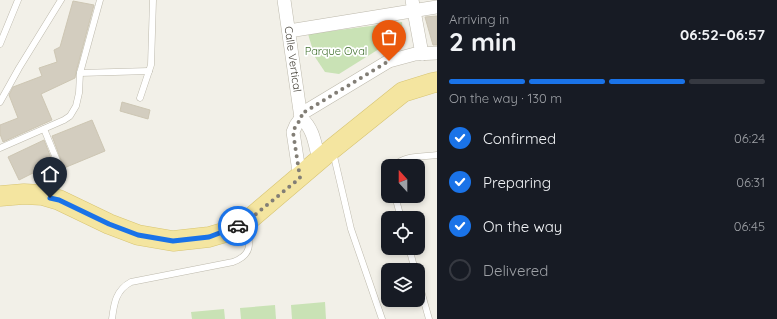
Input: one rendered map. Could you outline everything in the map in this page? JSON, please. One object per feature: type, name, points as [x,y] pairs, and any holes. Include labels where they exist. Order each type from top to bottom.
[{"type":"main road","points":[[0,196],[24,194],[42,195],[59,200],[103,221],[138,235],[173,241],[209,237],[226,232],[245,223],[403,92],[437,82]]},
{"type":"street","name":"Calle Vertical","points":[[284,0],[301,116]]},
{"type":"street","points":[[289,31],[413,5],[437,7]]},
{"type":"street","points":[[413,5],[422,54]]},
{"type":"street","points":[[300,178],[293,132],[301,116],[389,61],[402,57],[437,53]]},
{"type":"street","points":[[301,116],[326,155]]},
{"type":"lane","points":[[0,44],[18,0]]},
{"type":"lane","points":[[0,102],[61,0]]},
{"type":"lane","points":[[0,148],[64,120],[74,111],[78,100],[80,73],[100,0]]},
{"type":"lane","points":[[140,98],[149,71],[151,56],[152,0]]},
{"type":"lane","points":[[80,73],[149,71]]},
{"type":"lane","points":[[44,129],[58,163]]},
{"type":"lane","points":[[326,155],[382,319]]},
{"type":"lane","points":[[406,159],[437,155]]},
{"type":"lane","points":[[112,319],[116,296],[131,282],[233,262],[242,258],[246,255],[250,240],[245,223]]},
{"type":"lane","points":[[425,305],[429,319]]},
{"type":"green space","name":"Parque Oval","points":[[402,22],[403,34],[339,74],[325,72],[315,57],[308,34]]},
{"type":"green space","points":[[325,302],[326,319],[292,319],[291,305]]},
{"type":"green space","points":[[275,305],[276,319],[241,319],[240,308]]},
{"type":"green space","points":[[224,309],[225,319],[192,319],[191,312]]},
{"type":"building","points":[[73,1],[94,5],[75,78],[41,94],[52,120],[3,142],[0,134],[0,125],[18,118],[9,95],[13,87],[42,76],[39,68],[57,62],[54,50],[60,47]]},
{"type":"building","points":[[437,16],[437,45],[433,45],[425,17]]},
{"type":"building","points":[[122,102],[150,110],[148,119],[120,111]]},
{"type":"building","points":[[92,120],[105,151],[64,168],[52,136]]},
{"type":"building","points":[[44,140],[53,163],[19,180],[8,157]]},
{"type":"way so far","points":[[238,226],[245,223],[300,178],[293,132],[296,125],[302,118],[301,114],[389,61]]},
{"type":"route","points":[[50,198],[59,200],[109,224],[138,235],[173,241],[209,237],[226,232],[238,226]]}]
